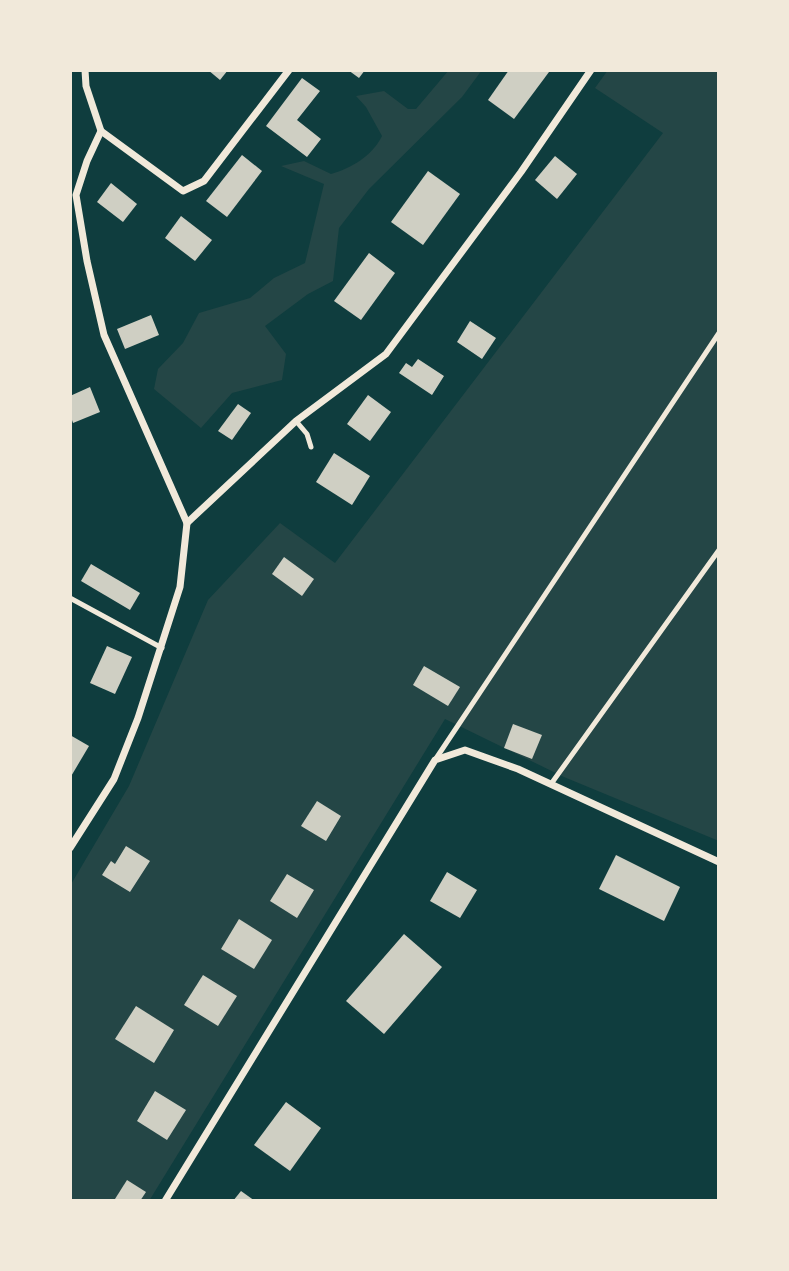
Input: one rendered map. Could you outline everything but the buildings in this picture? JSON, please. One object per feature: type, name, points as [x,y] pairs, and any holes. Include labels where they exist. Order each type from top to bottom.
[{"type":"street","points":[[86,70],[86,86],[101,131],[183,191],[204,181],[289,70]]},
{"type":"street","points":[[187,523],[296,421],[386,355],[521,172],[591,70]]},
{"type":"street","points":[[70,848],[114,779],[138,718],[180,587],[187,523],[104,335],[87,261],[76,195],[87,160],[101,131]]},
{"type":"street","points":[[165,1201],[435,760],[466,750],[551,784],[719,862]]},
{"type":"lane","points":[[435,760],[719,334]]},
{"type":"lane","points":[[296,421],[307,434],[311,447]]},
{"type":"lane","points":[[551,784],[719,550]]},
{"type":"lane","points":[[70,598],[162,648]]},
{"type":"shaded area","points":[[449,70],[482,70],[462,97],[369,189],[339,228],[333,281],[308,294],[265,326],[286,354],[282,380],[232,393],[201,428],[154,389],[158,369],[183,343],[199,313],[250,298],[274,278],[305,263],[324,184],[281,166],[304,161],[331,174],[354,165],[373,150],[382,136],[366,107],[356,96],[384,91],[408,109],[416,109]]},
{"type":"shaded area","points":[[608,70],[719,70],[719,841],[564,777],[445,719],[149,1201],[70,1201],[70,886],[129,786],[208,600],[280,523],[335,563],[663,133],[595,88]]}]
